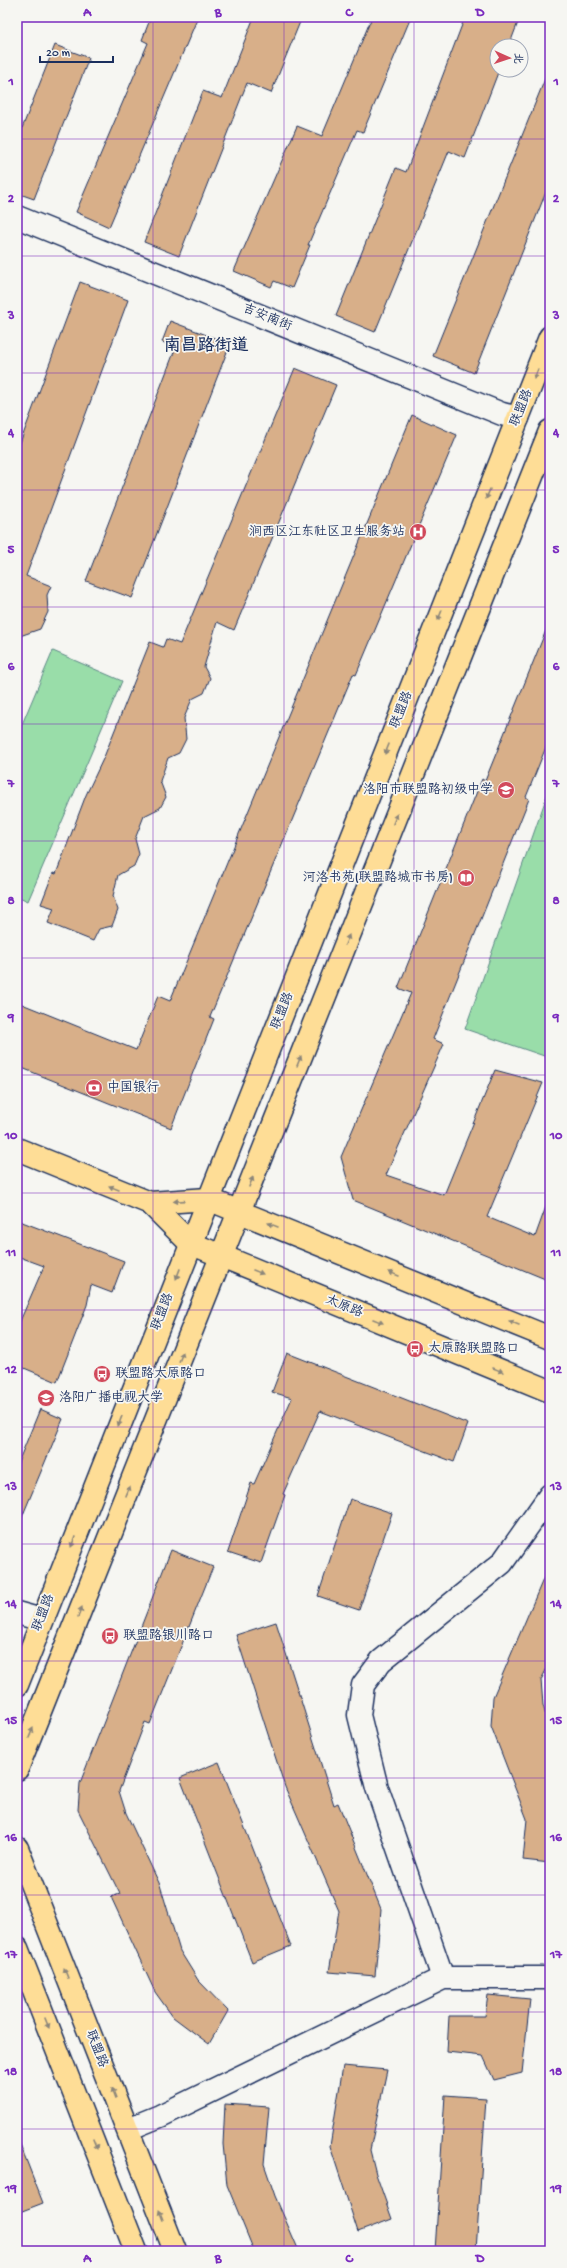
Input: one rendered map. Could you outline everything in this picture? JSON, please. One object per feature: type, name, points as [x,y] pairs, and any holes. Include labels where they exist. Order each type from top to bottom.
[{"type":"main road","name":"联盟路","points":[[17,1684],[190,1243],[550,337]]},
{"type":"main road","points":[[17,1769],[550,431]]},
{"type":"main road","name":"太原路","points":[[17,1149],[150,1203],[190,1243],[550,1391]]},
{"type":"main road","name":"太原路","points":[[150,1203],[208,1199],[550,1338]]},
{"type":"main road","name":"联盟路","points":[[17,1848],[175,2251]]},
{"type":"main road","points":[[17,1948],[136,2251]]},
{"type":"street","name":"吉安南街","points":[[17,217],[502,414],[518,418]]},
{"type":"street","points":[[443,1978],[377,1788],[359,1715],[363,1685],[381,1661],[502,1563],[550,1495]]},
{"type":"street","points":[[17,1613],[42,1620]]},
{"type":"street","points":[[128,2129],[160,2116],[443,1978],[550,1978]]},
{"type":"green space","points":[[53,651],[122,681],[28,901],[17,896],[17,736]]},
{"type":"green space","points":[[550,787],[550,1058],[465,1029]]},
{"type":"building","points":[[151,17],[198,17],[109,227],[76,212],[148,43],[142,40]]},
{"type":"building","points":[[254,17],[302,17],[271,93],[247,83],[179,256],[144,242],[203,91],[222,98]]},
{"type":"building","points":[[372,17],[411,17],[363,132],[357,130],[308,245],[310,245],[292,288],[274,281],[271,287],[234,271],[297,126],[322,136]]},
{"type":"building","points":[[465,17],[520,17],[512,38],[489,38],[489,78],[496,78],[465,158],[449,151],[375,332],[336,316],[396,168],[406,172]]},
{"type":"building","points":[[55,45],[89,58],[34,199],[17,193],[17,141]]},
{"type":"building","points":[[549,69],[550,182],[474,373],[433,356]]},
{"type":"building","points":[[80,282],[128,300],[26,576],[51,586],[47,595],[48,612],[40,629],[17,637],[17,451]]},
{"type":"building","points":[[170,321],[230,344],[132,598],[86,581],[176,347],[162,342]]},
{"type":"building","points":[[295,368],[336,385],[234,630],[217,622],[204,667],[210,678],[204,693],[192,699],[184,718],[186,739],[179,753],[168,758],[160,781],[166,797],[160,808],[144,816],[135,839],[139,854],[134,866],[118,875],[113,896],[118,910],[112,926],[99,929],[93,941],[48,923],[54,908],[41,904],[53,873],[56,874],[86,795],[104,757],[150,642],[163,647],[166,639],[180,644]]},
{"type":"building","points":[[412,415],[457,435],[356,675],[353,674],[210,1017],[214,1019],[171,1128],[17,1066],[17,1002],[136,1050],[158,996],[170,1001]]},
{"type":"building","points":[[549,623],[550,737],[526,797],[529,799],[433,1039],[444,1044],[386,1175],[444,1195],[495,1070],[543,1083],[487,1217],[535,1237],[548,1201],[550,1202],[550,1281],[353,1200],[341,1157],[411,993],[398,988],[482,779],[485,781]]},
{"type":"building","points":[[17,1220],[124,1261],[112,1293],[91,1285],[87,1305],[57,1382],[17,1365],[17,1328],[44,1266],[17,1256]]},
{"type":"building","points":[[287,1353],[468,1424],[454,1462],[320,1411],[283,1494],[285,1495],[261,1563],[228,1552],[251,1483],[254,1484],[292,1398],[272,1392]]},
{"type":"building","points":[[40,1409],[63,1419],[17,1529],[17,1465]]},
{"type":"building","points":[[350,1499],[392,1513],[359,1610],[318,1596]]},
{"type":"building","points":[[171,1550],[213,1567],[150,1724],[145,1722],[119,1791],[126,1813],[160,1885],[180,1951],[198,1980],[228,2011],[209,2044],[173,2017],[155,1992],[111,1897],[120,1894],[78,1810],[80,1783]]},
{"type":"building","points":[[550,1563],[550,1662],[541,1680],[543,1705],[550,1731],[550,1863],[523,1860],[527,1819],[491,1726],[493,1697]]},
{"type":"building","points":[[276,1622],[334,1805],[338,1803],[381,1909],[375,1976],[329,1972],[339,1911],[285,1787],[236,1635]]},
{"type":"building","points":[[219,1762],[291,1946],[252,1962],[180,1778]]},
{"type":"building","points":[[488,1995],[530,1999],[522,2073],[494,2080],[483,2056],[447,2052],[449,2016],[485,2016]]},
{"type":"building","points":[[343,2066],[387,2070],[370,2150],[376,2174],[392,2219],[358,2232],[330,2146]]},
{"type":"building","points":[[445,2095],[486,2098],[476,2251],[435,2251]]},
{"type":"building","points":[[225,2104],[269,2107],[264,2164],[275,2196],[299,2251],[254,2251],[227,2185],[223,2144]]},
{"type":"building","points":[[18,2139],[43,2203],[17,2213],[17,2140]]},
{"type":"place","name":"涧西区江东社区卫生服务站","points":[[418,532]]},
{"type":"place","name":"洛阳市联盟路初级中学","points":[[506,790]]},
{"type":"place","name":"河洛书苑(联盟路城市书房)","points":[[466,878]]},
{"type":"place","name":"中国银行","points":[[94,1088]]},
{"type":"place","name":"太原路联盟路口","points":[[415,1349]]},
{"type":"place","name":"联盟路太原路口","points":[[102,1374]]},
{"type":"place","name":"洛阳广播电视大学","points":[[46,1398]]},
{"type":"place","name":"联盟路银川路口","points":[[110,1636]]},
{"type":"district","name":"南昌路街道","points":[[206,347]]}]
